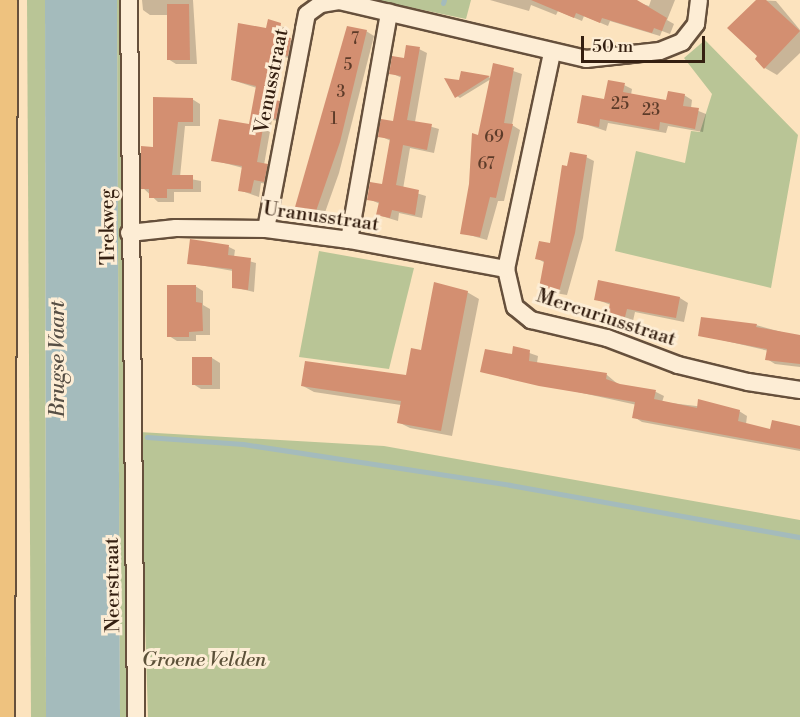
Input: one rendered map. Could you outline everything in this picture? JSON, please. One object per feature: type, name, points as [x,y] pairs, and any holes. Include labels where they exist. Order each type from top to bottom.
[{"type":"main road","points":[[3,717],[6,0]]},
{"type":"street","name":"Trekweg","points":[[129,0],[129,233],[133,453]]},
{"type":"street","name":"Venusstraat","points":[[266,230],[308,14],[321,4],[339,0],[552,53],[586,59],[660,51],[682,42],[696,24],[699,0]]},
{"type":"street","points":[[349,240],[389,12]]},
{"type":"street","name":"Mercuriusstraat","points":[[552,53],[506,269],[515,307],[531,320],[607,338],[678,364],[748,382],[800,390]]},
{"type":"street","name":"Uranusstraat","points":[[129,233],[176,228],[266,230],[349,240],[506,269]]},
{"type":"street","name":"Neerstraat","points":[[133,453],[136,717]]},
{"type":"green space","points":[[27,0],[45,0],[46,717],[31,717]]},
{"type":"green space","points":[[117,0],[123,0],[128,717],[120,717]]},
{"type":"green space","points":[[375,0],[471,0],[466,19]]},
{"type":"green space","points":[[705,40],[798,135],[771,288],[615,251],[636,151],[685,163],[691,131],[700,132],[712,94],[684,58]]},
{"type":"green space","points":[[319,251],[414,268],[389,369],[299,357]]},
{"type":"green space","name":"Groene Velden","points":[[139,432],[384,446],[800,520],[800,717],[148,717]]},
{"type":"water","name":"Brugse Vaart","points":[[45,0],[117,0],[120,717],[46,717]]},
{"type":"building","points":[[531,0],[637,0],[667,18],[662,31],[654,28],[652,33],[602,18],[600,23],[576,13],[574,18]]},
{"type":"building","points":[[756,0],[766,0],[800,31],[764,69],[755,59],[757,56],[727,28]]},
{"type":"building","points":[[167,4],[189,4],[190,60],[167,60]]},
{"type":"building","points":[[268,19],[281,23],[279,36],[291,38],[288,56],[276,54],[268,99],[280,101],[276,119],[265,117],[257,162],[268,164],[264,182],[254,180],[251,193],[238,191],[242,166],[211,161],[219,119],[249,124],[256,86],[231,80],[238,23],[266,28]]},
{"type":"building","points":[[347,26],[367,30],[340,142],[315,214],[295,207]]},
{"type":"building","points":[[406,45],[420,47],[407,120],[432,124],[427,150],[403,145],[396,185],[419,190],[415,215],[392,210],[390,218],[376,215],[379,202],[367,200],[370,182],[382,184],[390,139],[378,137],[379,128],[381,119],[393,121],[401,76],[389,74],[392,56],[404,58]]},
{"type":"building","points":[[493,63],[514,68],[504,123],[513,124],[496,198],[490,197],[480,237],[460,234],[469,184],[472,133],[478,135]]},
{"type":"building","points":[[461,71],[490,76],[455,98],[444,78],[459,80]]},
{"type":"building","points":[[608,80],[625,83],[623,92],[666,100],[668,91],[685,94],[683,106],[699,108],[695,129],[660,122],[659,130],[600,119],[599,127],[577,123],[582,95],[604,99]]},
{"type":"building","points":[[153,97],[193,98],[193,122],[178,122],[172,175],[193,175],[193,189],[167,189],[167,198],[149,198],[149,189],[141,189],[141,146],[153,147]]},
{"type":"building","points":[[570,152],[587,155],[575,233],[559,292],[539,288],[544,261],[535,259],[539,241],[550,243],[562,165],[567,166]]},
{"type":"building","points":[[190,239],[229,245],[228,255],[251,258],[248,290],[232,288],[232,269],[187,264]]},
{"type":"building","points":[[598,280],[680,297],[676,318],[627,309],[625,317],[608,314],[610,303],[594,300]]},
{"type":"building","points":[[434,282],[468,291],[441,431],[397,423],[401,401],[301,386],[305,361],[406,375],[411,348],[421,350]]},
{"type":"building","points":[[167,285],[196,285],[196,302],[202,303],[203,331],[189,332],[189,337],[167,337]]},
{"type":"building","points":[[701,317],[757,324],[756,327],[800,335],[800,364],[765,360],[767,349],[698,336]]},
{"type":"building","points":[[513,346],[530,350],[529,361],[607,373],[606,379],[620,384],[656,390],[654,399],[697,408],[698,399],[740,410],[738,421],[770,429],[772,420],[800,426],[800,449],[632,418],[635,402],[539,386],[480,372],[485,349],[512,354]]},
{"type":"building","points":[[192,357],[212,357],[212,385],[192,385]]},
{"type":"waterway","points":[[147,437],[243,444],[510,485],[800,537]]}]
